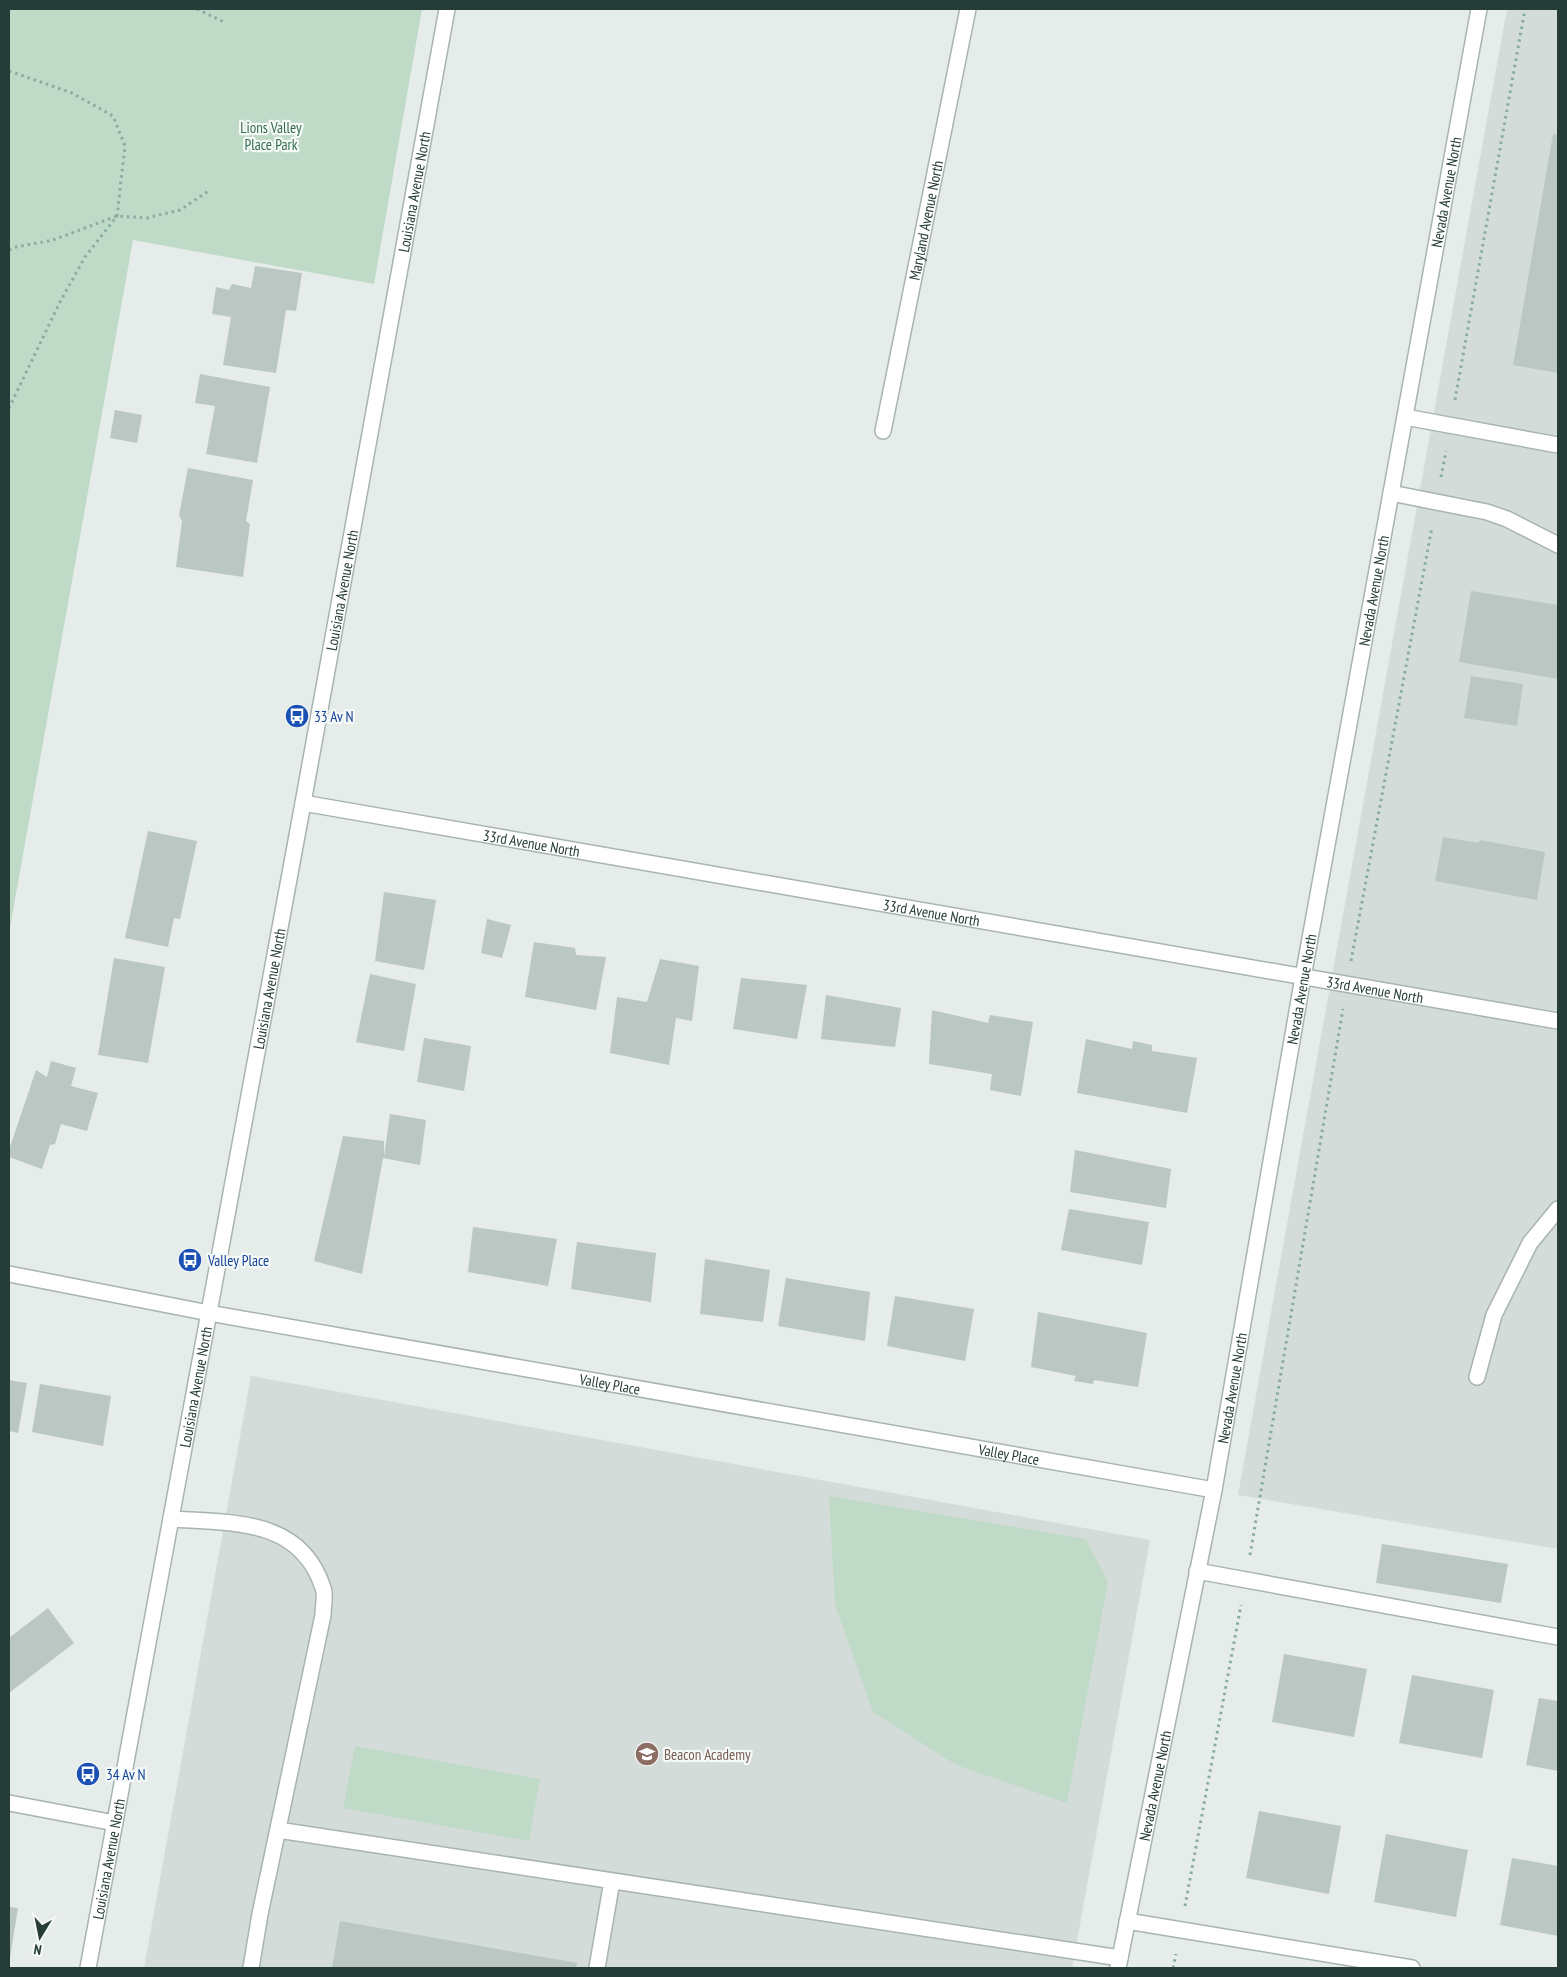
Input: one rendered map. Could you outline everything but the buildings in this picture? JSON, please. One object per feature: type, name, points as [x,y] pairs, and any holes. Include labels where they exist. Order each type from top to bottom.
[{"type":"street","name":"Louisiana Avenue North","points":[[88,1968],[172,1519],[447,9]]},
{"type":"street","name":"Maryland Avenue North","points":[[883,431],[968,9]]},
{"type":"street","name":"Nevada Avenue North","points":[[1119,1963],[1214,1490],[1303,977],[1479,9]]},
{"type":"street","points":[[1405,417],[1558,445]]},
{"type":"street","points":[[1391,493],[1487,512],[1506,519],[1558,545]]},
{"type":"street","name":"33rd Avenue North","points":[[303,804],[1558,1021]]},
{"type":"street","points":[[1477,1377],[1494,1315],[1530,1243],[1558,1209]]},
{"type":"street","name":"Valley Place","points":[[9,1274],[209,1313],[1214,1490]]},
{"type":"street","points":[[172,1519],[246,1524],[278,1533],[298,1546],[311,1563],[324,1589],[323,1614],[251,1968]]},
{"type":"street","points":[[1198,1571],[1558,1637]]},
{"type":"street","points":[[9,1803],[114,1823]]},
{"type":"street","points":[[278,1830],[612,1881],[1119,1963]]},
{"type":"street","points":[[596,1968],[612,1881]]},
{"type":"street","points":[[1127,1921],[1412,1968]]},
{"type":"path","points":[[197,9],[224,22]]},
{"type":"path","points":[[9,71],[72,93],[113,116],[125,146],[117,216],[85,257],[60,302],[9,408]]},
{"type":"path","points":[[9,250],[53,240],[117,216],[146,218],[180,210],[210,190]]},
{"type":"shaded area","points":[[1507,9],[1558,9],[1558,1549],[1238,1495]]},
{"type":"shaded area","name":"Beacon Academy","points":[[251,1376],[1150,1540],[1072,1968],[144,1968]]},
{"type":"green space","name":"Lions Valley Place Park","points":[[9,9],[422,9],[374,284],[133,240],[9,933]]},
{"type":"green space","points":[[829,1496],[1086,1539],[1108,1582],[1067,1803],[956,1765],[873,1712],[835,1605]]},
{"type":"green space","points":[[355,1746],[540,1779],[529,1841],[343,1808]]},
{"type":"place","name":"33 Av N","points":[[297,716]]},
{"type":"place","name":"Valley Place","points":[[190,1260]]},
{"type":"place","name":"Beacon Academy","points":[[647,1754]]},
{"type":"place","name":"34 Av N","points":[[88,1774]]}]
